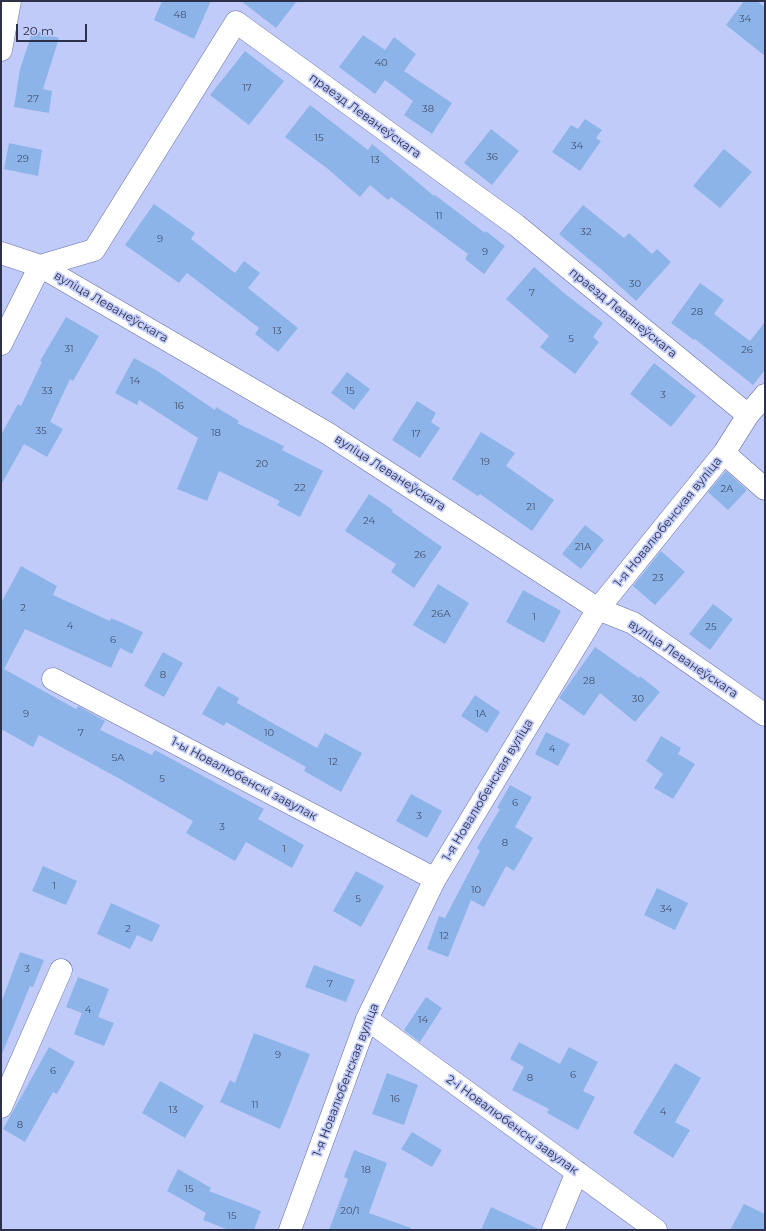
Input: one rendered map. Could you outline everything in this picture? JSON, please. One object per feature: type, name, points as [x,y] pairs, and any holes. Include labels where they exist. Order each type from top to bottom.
[{"type":"street","points":[[1,50],[10,1]]},
{"type":"street","name":"праезд Леванеўскага","points":[[40,266],[94,250],[236,22],[516,225],[748,415]]},
{"type":"street","name":"вуліца Леванеўскага","points":[[1,253],[40,266],[327,433],[598,609],[633,623],[765,715]]},
{"type":"street","points":[[1,344],[40,266]]},
{"type":"street","name":"1-я Новалюбенская вуліца","points":[[290,1230],[367,1019],[435,879],[598,609],[724,453],[748,415],[765,394]]},
{"type":"street","points":[[724,453],[765,488]]},
{"type":"street","name":"1-ы Новалюбенскі завулак","points":[[53,678],[435,879]]},
{"type":"street","points":[[1,1107],[61,970]]},
{"type":"street","name":"2-і Новалюбенскі завулак","points":[[367,1019],[656,1230]]},
{"type":"street","points":[[553,1230],[577,1172]]},
{"type":"building","points":[[162,1],[211,1],[194,39],[154,20]]},
{"type":"building","points":[[241,1],[297,1],[276,28]]},
{"type":"building","points":[[744,1],[757,1],[765,7],[765,56],[726,25]]},
{"type":"building","points":[[33,30],[59,38],[43,89],[52,91],[49,113],[14,107],[20,69]]},
{"type":"building","points":[[363,35],[385,50],[394,37],[416,54],[404,71],[452,103],[432,134],[404,115],[413,101],[385,80],[375,94],[339,67]]},
{"type":"building","points":[[245,51],[284,81],[249,125],[210,95]]},
{"type":"building","points":[[310,105],[368,150],[372,144],[434,196],[435,195],[485,233],[486,231],[505,246],[484,274],[465,259],[468,254],[391,197],[388,200],[370,185],[360,197],[328,169],[285,137]]},
{"type":"building","points":[[585,119],[602,130],[596,138],[601,141],[580,171],[552,152],[571,125],[578,129]]},
{"type":"building","points":[[491,129],[519,151],[492,185],[464,163]]},
{"type":"building","points":[[9,143],[42,150],[38,176],[4,169]]},
{"type":"building","points":[[724,149],[752,172],[720,208],[693,186]]},
{"type":"building","points":[[154,204],[195,233],[191,239],[235,273],[244,261],[260,273],[248,288],[298,328],[278,352],[255,334],[259,328],[187,273],[179,283],[125,245]]},
{"type":"building","points":[[583,205],[624,238],[629,233],[652,254],[657,249],[671,262],[636,301],[559,234]]},
{"type":"building","points":[[534,267],[564,293],[603,323],[593,337],[599,342],[575,374],[540,347],[549,336],[506,299]]},
{"type":"building","points":[[700,283],[724,300],[714,314],[750,341],[765,322],[765,370],[753,385],[695,339],[694,340],[671,323]]},
{"type":"building","points":[[66,317],[99,336],[73,381],[70,379],[50,422],[63,429],[47,457],[24,444],[1,485],[1,435],[18,404],[21,406],[42,362],[40,361]]},
{"type":"building","points":[[134,358],[156,370],[215,410],[216,407],[239,421],[237,423],[284,446],[282,450],[323,471],[300,517],[277,505],[280,501],[219,471],[207,501],[177,489],[198,438],[139,400],[137,405],[115,393]]},
{"type":"building","points":[[654,363],[696,396],[671,427],[630,394]]},
{"type":"building","points":[[347,372],[370,389],[354,410],[331,393]]},
{"type":"building","points":[[417,401],[436,413],[431,422],[440,428],[420,458],[392,440]]},
{"type":"building","points":[[481,432],[515,453],[506,466],[554,500],[532,531],[480,494],[478,496],[452,479]]},
{"type":"building","points":[[726,471],[747,490],[728,510],[708,492]]},
{"type":"building","points":[[369,494],[442,547],[414,588],[391,572],[396,564],[345,531]]},
{"type":"building","points":[[585,525],[604,540],[581,569],[562,554]]},
{"type":"building","points":[[661,551],[685,572],[655,605],[633,586]]},
{"type":"building","points":[[21,566],[57,586],[53,595],[110,621],[111,618],[143,632],[132,654],[120,648],[111,668],[25,629],[4,669],[76,709],[78,706],[105,721],[100,730],[152,755],[155,750],[264,809],[258,819],[304,845],[292,868],[246,842],[235,861],[186,833],[193,821],[120,779],[39,735],[33,747],[1,729],[1,603]]},
{"type":"building","points":[[438,584],[469,603],[445,644],[413,625]]},
{"type":"building","points":[[523,590],[561,611],[544,643],[506,622]]},
{"type":"building","points":[[713,604],[733,619],[710,650],[689,634]]},
{"type":"building","points":[[595,647],[639,678],[640,676],[660,692],[635,722],[600,693],[584,716],[559,698]]},
{"type":"building","points":[[163,652],[183,663],[164,697],[144,686]]},
{"type":"building","points":[[218,686],[239,698],[237,703],[317,748],[325,733],[362,753],[341,792],[304,771],[306,767],[226,722],[224,726],[202,714]]},
{"type":"building","points":[[475,695],[500,712],[487,733],[461,716]]},
{"type":"building","points":[[546,732],[570,744],[558,766],[535,754]]},
{"type":"building","points":[[661,736],[681,748],[678,754],[695,764],[673,799],[654,788],[663,774],[646,761]]},
{"type":"building","points":[[510,785],[532,797],[515,827],[533,838],[514,871],[506,866],[484,907],[471,900],[448,957],[427,949],[439,916],[445,918],[480,851],[477,848],[500,809],[497,808]]},
{"type":"building","points":[[411,794],[442,811],[427,838],[396,821]]},
{"type":"building","points":[[43,866],[77,881],[66,905],[32,891]]},
{"type":"building","points":[[356,871],[384,886],[361,927],[333,911]]},
{"type":"building","points":[[657,888],[688,903],[675,930],[644,915]]},
{"type":"building","points":[[111,903],[160,925],[152,942],[137,935],[130,949],[97,934]]},
{"type":"building","points":[[20,952],[44,960],[33,987],[30,986],[2,1054],[1,1003]]},
{"type":"building","points":[[314,965],[355,980],[346,1002],[305,987]]},
{"type":"building","points":[[78,977],[109,989],[98,1017],[114,1023],[104,1046],[74,1034],[82,1013],[66,1007]]},
{"type":"building","points":[[426,997],[442,1008],[420,1042],[404,1030]]},
{"type":"building","points":[[254,1033],[310,1054],[280,1129],[220,1102],[230,1080],[235,1083]]},
{"type":"building","points":[[519,1042],[560,1064],[569,1047],[598,1062],[583,1091],[595,1097],[578,1130],[547,1113],[549,1109],[512,1090],[524,1067],[510,1059]]},
{"type":"building","points":[[49,1047],[75,1062],[57,1094],[53,1092],[25,1142],[3,1129]]},
{"type":"building","points":[[675,1063],[701,1078],[675,1122],[690,1130],[673,1158],[633,1133]]},
{"type":"building","points":[[387,1073],[418,1085],[404,1125],[372,1114]]},
{"type":"building","points":[[160,1081],[204,1106],[185,1138],[142,1113]]},
{"type":"building","points":[[412,1132],[442,1150],[432,1167],[401,1149]]},
{"type":"building","points":[[354,1150],[387,1163],[369,1213],[411,1228],[410,1230],[329,1230],[348,1179],[344,1177]]},
{"type":"building","points":[[178,1169],[211,1188],[209,1191],[261,1211],[254,1230],[229,1230],[203,1220],[206,1213],[167,1191]]},
{"type":"building","points":[[744,1204],[765,1214],[765,1230],[730,1230]]},
{"type":"building","points":[[491,1207],[541,1230],[481,1230]]}]
